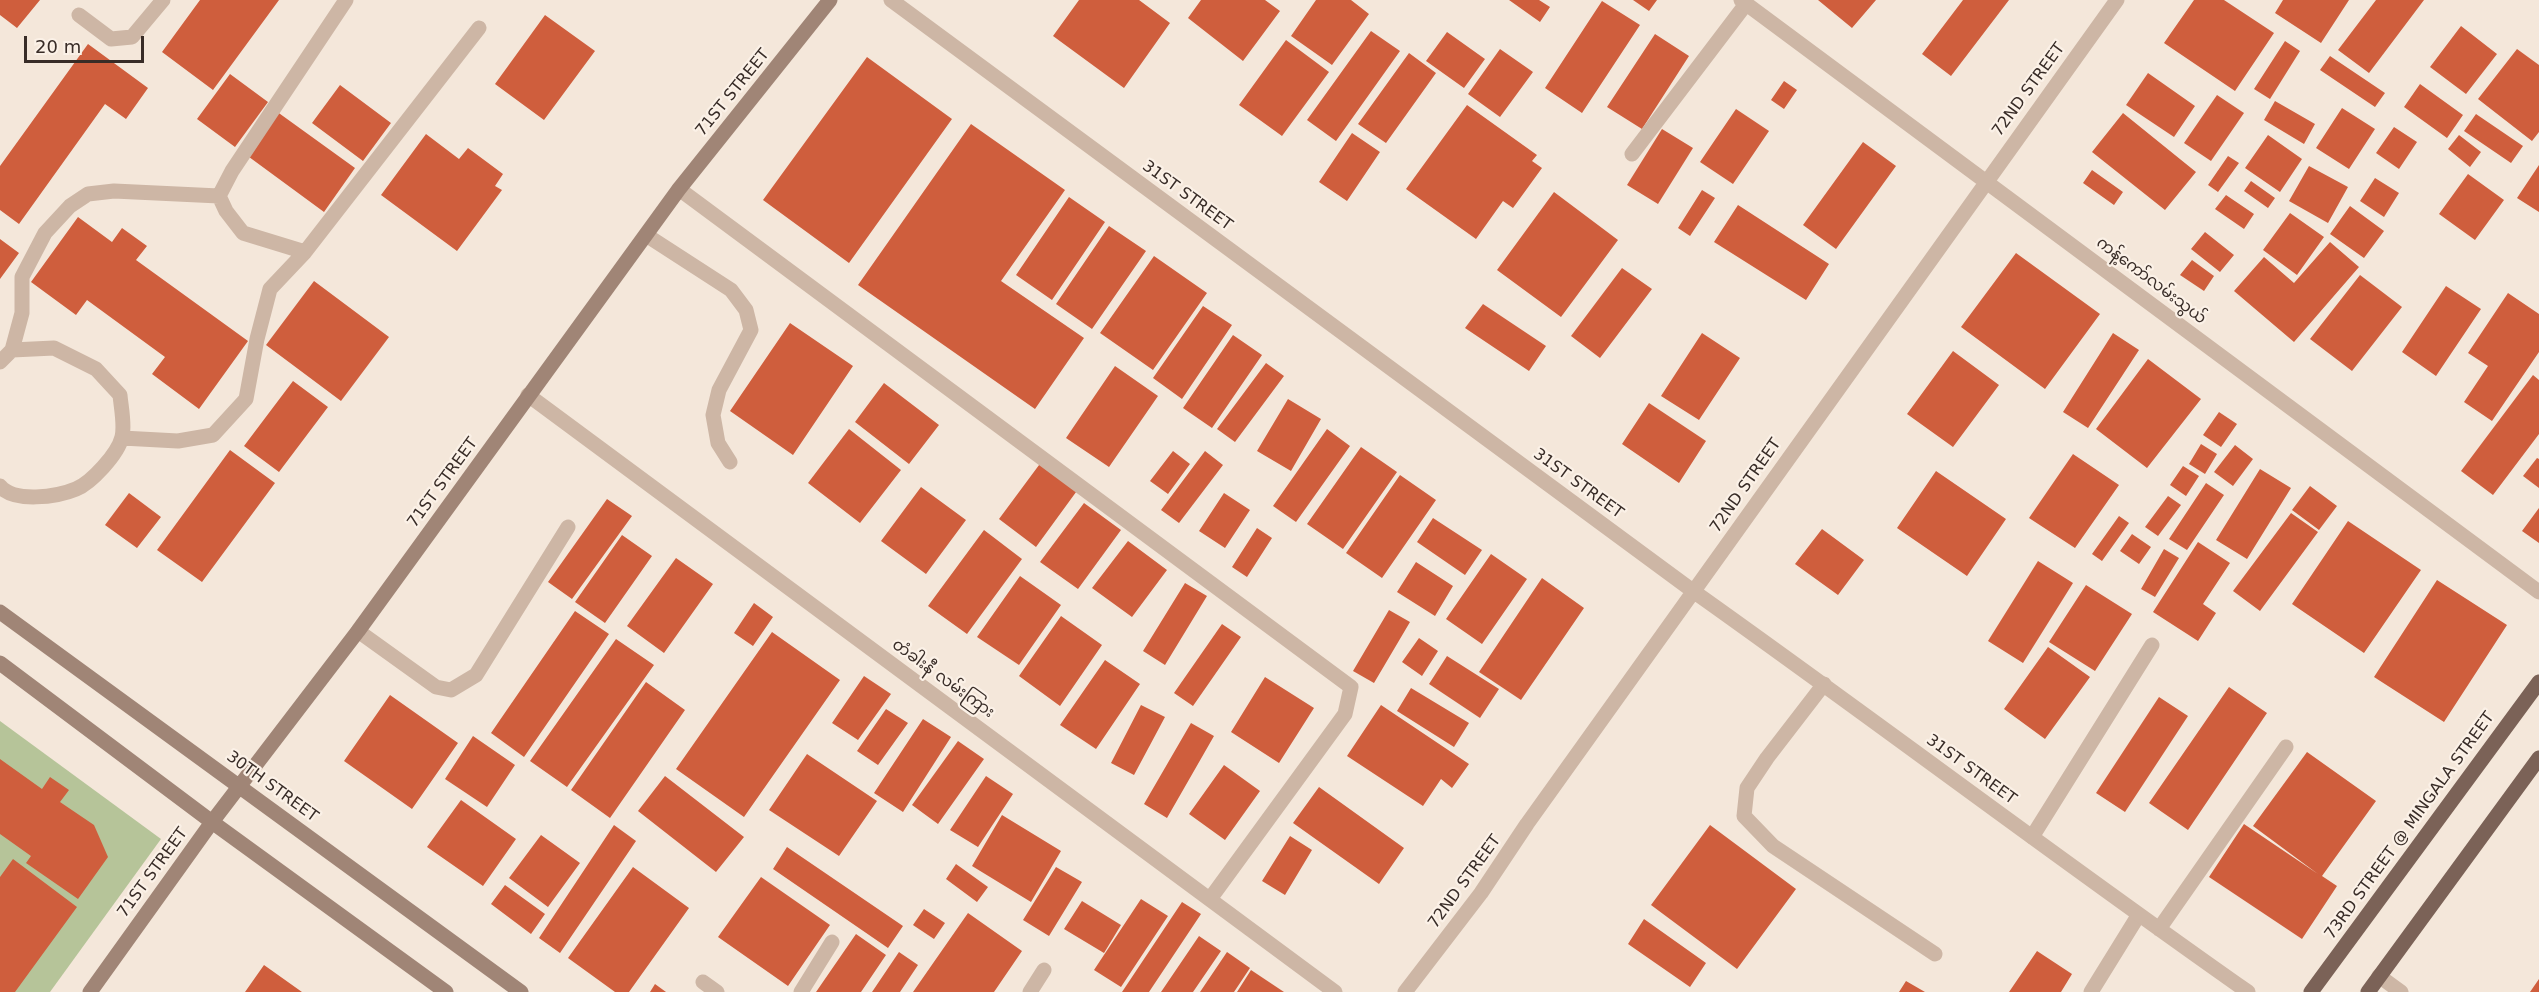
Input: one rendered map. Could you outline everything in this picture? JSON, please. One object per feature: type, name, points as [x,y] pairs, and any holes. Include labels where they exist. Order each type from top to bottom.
[{"type":"main road","name":"71ST STREET","points":[[90,992],[212,822],[358,631],[679,189],[830,0]]},
{"type":"main road","name":"30TH STREET","points":[[0,612],[521,992]]},
{"type":"main road","points":[[0,663],[212,822],[446,992]]},
{"type":"main road","name":"73RD STREET @ MINGALA STREET","points":[[2311,992],[2539,682]]},
{"type":"main road","points":[[2368,992],[2539,758]]},
{"type":"street","points":[[79,15],[111,39],[132,37],[151,18],[163,0]]},
{"type":"street","points":[[219,196],[232,171],[346,0]]},
{"type":"street","name":"31ST STREET","points":[[891,0],[1693,591],[1824,684],[2138,916],[2248,992]]},
{"type":"street","name":"72ND STREET","points":[[1405,992],[1481,893],[1527,824],[2117,0]]},
{"type":"street","points":[[1632,154],[1743,2]]},
{"type":"street","name":"ကန့်ကော်လမ်းသွယ်","points":[[1743,2],[2539,592]]},
{"type":"street","points":[[122,438],[177,441],[213,435],[246,399],[257,339],[270,289],[305,252],[479,28]]},
{"type":"street","points":[[679,189],[1351,687],[1345,714],[1210,899]]},
{"type":"street","points":[[0,362],[12,350],[22,313],[22,277],[45,233],[70,206],[88,194],[114,191],[219,196]]},
{"type":"street","points":[[219,196],[226,211],[243,233],[305,252]]},
{"type":"street","points":[[646,236],[731,290],[746,310],[751,330],[719,390],[713,415],[718,443],[730,462]]},
{"type":"street","points":[[1,492],[22,497],[47,496],[77,489],[104,467],[122,438],[120,395],[96,369],[54,348],[12,350]]},
{"type":"street","name":"တံခါးနီ လမ်းကြား","points":[[528,395],[1335,992]]},
{"type":"street","points":[[358,631],[436,687],[451,690],[476,675],[568,527]]},
{"type":"street","points":[[2032,837],[2152,645]]},
{"type":"street","points":[[1824,684],[1747,788],[1744,816],[1773,846],[1935,954]]},
{"type":"street","points":[[2159,929],[2286,747]]},
{"type":"street","points":[[2091,992],[2138,916]]},
{"type":"street","points":[[801,992],[832,942]]},
{"type":"street","points":[[1030,992],[1044,970]]},
{"type":"street","points":[[2379,976],[2401,992]]},
{"type":"street","points":[[703,982],[717,992]]},
{"type":"green space","points":[[0,721],[161,839],[50,992],[0,992]]},
{"type":"building","points":[[0,0],[40,0],[17,28],[0,15]]},
{"type":"building","points":[[200,0],[279,0],[213,90],[162,52]]},
{"type":"building","points":[[1079,0],[1139,0],[1170,23],[1124,88],[1053,36]]},
{"type":"building","points":[[1201,0],[1265,0],[1280,11],[1243,61],[1188,18]]},
{"type":"building","points":[[1316,0],[1351,0],[1369,14],[1332,65],[1291,36]]},
{"type":"building","points":[[1509,0],[1539,0],[1550,7],[1540,22]]},
{"type":"building","points":[[1633,0],[1657,0],[1649,11]]},
{"type":"building","points":[[1818,0],[1876,0],[1852,28]]},
{"type":"building","points":[[1963,0],[2009,0],[1951,76],[1922,54]]},
{"type":"building","points":[[2194,0],[2224,0],[2274,33],[2235,91],[2164,43]]},
{"type":"building","points":[[2283,0],[2349,0],[2321,43],[2275,13]]},
{"type":"building","points":[[2376,0],[2424,0],[2369,73],[2338,50]]},
{"type":"building","points":[[1602,1],[1640,25],[1582,113],[1545,88]]},
{"type":"building","points":[[545,15],[595,51],[544,120],[495,84]]},
{"type":"building","points":[[2461,26],[2497,54],[2466,94],[2430,67]]},
{"type":"building","points":[[1371,31],[1400,51],[1336,141],[1307,120]]},
{"type":"building","points":[[1447,32],[1485,59],[1464,88],[1426,61]]},
{"type":"building","points":[[1655,34],[1689,56],[1642,129],[1607,107]]},
{"type":"building","points":[[1286,40],[1329,72],[1282,136],[1239,105]]},
{"type":"building","points":[[2285,41],[2300,51],[2270,99],[2254,89]]},
{"type":"building","points":[[88,44],[148,88],[126,119],[105,104],[19,224],[0,210],[0,166]]},
{"type":"building","points":[[1500,49],[1533,72],[1500,117],[1468,94]]},
{"type":"building","points":[[2517,49],[2539,65],[2539,132],[2532,141],[2478,99]]},
{"type":"building","points":[[1409,53],[1436,73],[1386,143],[1358,124]]},
{"type":"building","points":[[2330,56],[2385,93],[2375,107],[2320,70]]},
{"type":"building","points":[[867,57],[952,119],[849,263],[763,200]]},
{"type":"building","points":[[2148,73],[2195,106],[2174,137],[2126,105]]},
{"type":"building","points":[[230,74],[268,102],[235,147],[197,119]]},
{"type":"building","points":[[1784,81],[1797,90],[1784,109],[1771,100]]},
{"type":"building","points":[[2420,84],[2463,115],[2447,138],[2404,107]]},
{"type":"building","points":[[340,85],[391,123],[363,161],[312,123]]},
{"type":"building","points":[[2217,95],[2244,113],[2211,161],[2184,143]]},
{"type":"building","points":[[2275,101],[2315,124],[2304,144],[2264,120]]},
{"type":"building","points":[[1467,105],[1537,155],[1532,161],[1542,168],[1513,208],[1503,201],[1476,239],[1406,189]]},
{"type":"building","points":[[2342,108],[2375,129],[2349,169],[2316,148]]},
{"type":"building","points":[[1736,109],[1769,131],[1733,184],[1700,162]]},
{"type":"building","points":[[276,111],[355,168],[324,212],[245,154]]},
{"type":"building","points":[[2123,113],[2196,172],[2165,210],[2092,152]]},
{"type":"building","points":[[2476,114],[2523,146],[2511,163],[2464,131]]},
{"type":"building","points":[[971,124],[1065,190],[1001,281],[1084,338],[1035,409],[858,285]]},
{"type":"building","points":[[2394,127],[2417,142],[2399,169],[2376,153]]},
{"type":"building","points":[[1662,129],[1693,148],[1658,204],[1627,185]]},
{"type":"building","points":[[1352,133],[1380,152],[1347,201],[1319,182]]},
{"type":"building","points":[[426,134],[459,159],[468,148],[503,174],[495,186],[502,190],[457,251],[381,195]]},
{"type":"building","points":[[2268,135],[2302,159],[2280,192],[2245,168]]},
{"type":"building","points":[[2459,135],[2481,152],[2470,167],[2448,149]]},
{"type":"building","points":[[1863,142],[1896,166],[1836,249],[1803,225]]},
{"type":"building","points":[[2228,156],[2239,163],[2218,192],[2208,185]]},
{"type":"building","points":[[2539,165],[2539,212],[2517,198]]},
{"type":"building","points":[[2309,166],[2348,187],[2328,223],[2289,201]]},
{"type":"building","points":[[2092,170],[2123,192],[2114,205],[2083,183]]},
{"type":"building","points":[[2468,174],[2504,200],[2475,240],[2439,214]]},
{"type":"building","points":[[2375,178],[2399,193],[2384,217],[2360,201]]},
{"type":"building","points":[[2251,181],[2275,198],[2268,208],[2244,191]]},
{"type":"building","points":[[1702,190],[1715,198],[1690,236],[1678,228]]},
{"type":"building","points":[[1554,192],[1618,240],[1561,317],[1497,270]]},
{"type":"building","points":[[2226,195],[2254,214],[2244,229],[2215,209]]},
{"type":"building","points":[[1069,197],[1105,222],[1052,300],[1016,275]]},
{"type":"building","points":[[1738,205],[1829,264],[1806,300],[1714,242]]},
{"type":"building","points":[[2350,206],[2384,231],[2364,258],[2330,234]]},
{"type":"building","points":[[2290,213],[2324,237],[2297,275],[2263,250]]},
{"type":"building","points":[[78,217],[112,242],[122,228],[147,246],[136,260],[248,341],[199,409],[152,374],[165,357],[87,300],[76,315],[31,282]]},
{"type":"building","points":[[1109,226],[1146,251],[1092,329],[1056,304]]},
{"type":"building","points":[[2205,232],[2234,255],[2220,272],[2191,249]]},
{"type":"building","points":[[0,239],[19,253],[0,279]]},
{"type":"building","points":[[2330,242],[2359,267],[2294,342],[2234,291],[2264,257],[2294,283]]},
{"type":"building","points":[[2016,253],[2100,314],[2045,389],[1961,327]]},
{"type":"building","points":[[1154,256],[1207,293],[1153,370],[1100,333]]},
{"type":"building","points":[[2192,260],[2214,276],[2204,291],[2180,275]]},
{"type":"building","points":[[1622,268],[1652,289],[1600,358],[1571,336]]},
{"type":"building","points":[[2360,275],[2402,307],[2352,371],[2310,339]]},
{"type":"building","points":[[314,281],[389,337],[341,401],[266,345]]},
{"type":"building","points":[[2446,286],[2481,309],[2436,376],[2402,352]]},
{"type":"building","points":[[2508,293],[2539,314],[2539,352],[2492,421],[2464,402],[2488,366],[2468,353]]},
{"type":"building","points":[[1483,304],[1546,346],[1529,371],[1465,328]]},
{"type":"building","points":[[1203,306],[1232,325],[1182,399],[1153,378]]},
{"type":"building","points":[[790,323],[853,366],[793,455],[730,411]]},
{"type":"building","points":[[1702,333],[1740,358],[1699,420],[1661,396]]},
{"type":"building","points":[[2113,333],[2139,350],[2088,428],[2063,412]]},
{"type":"building","points":[[1233,335],[1262,355],[1212,428],[1183,408]]},
{"type":"building","points":[[1953,351],[1999,385],[1953,447],[1907,414]]},
{"type":"building","points":[[2148,359],[2201,399],[2147,468],[2096,429]]},
{"type":"building","points":[[1266,363],[1284,376],[1235,442],[1217,429]]},
{"type":"building","points":[[1115,366],[1158,396],[1109,467],[1066,438]]},
{"type":"building","points":[[2533,375],[2539,380],[2539,434],[2493,495],[2461,471]]},
{"type":"building","points":[[293,381],[328,407],[279,472],[244,446]]},
{"type":"building","points":[[884,383],[939,425],[909,464],[855,422]]},
{"type":"building","points":[[1288,399],[1321,419],[1291,471],[1257,451]]},
{"type":"building","points":[[1649,403],[1706,441],[1679,483],[1622,444]]},
{"type":"building","points":[[2219,412],[2237,424],[2221,447],[2203,435]]},
{"type":"building","points":[[849,429],[901,470],[860,523],[808,483]]},
{"type":"building","points":[[1327,429],[1350,446],[1296,522],[1273,506]]},
{"type":"building","points":[[2201,444],[2217,454],[2205,474],[2189,464]]},
{"type":"building","points":[[2235,445],[2253,459],[2233,486],[2214,472]]},
{"type":"building","points":[[1361,447],[1397,472],[1343,549],[1307,524]]},
{"type":"building","points":[[230,450],[275,483],[202,582],[157,550]]},
{"type":"building","points":[[1173,451],[1190,464],[1168,494],[1150,481]]},
{"type":"building","points":[[1205,451],[1223,465],[1179,523],[1161,510]]},
{"type":"building","points":[[2073,454],[2119,485],[2075,548],[2029,518]]},
{"type":"building","points":[[2537,458],[2539,459],[2539,488],[2523,476]]},
{"type":"building","points":[[1042,461],[1079,488],[1036,547],[999,519]]},
{"type":"building","points":[[2183,466],[2199,476],[2186,496],[2170,485]]},
{"type":"building","points":[[2260,469],[2291,488],[2247,559],[2216,540]]},
{"type":"building","points":[[1936,471],[2006,519],[1967,576],[1897,528]]},
{"type":"building","points":[[1400,475],[1436,500],[1382,578],[1346,553]]},
{"type":"building","points":[[2206,483],[2224,495],[2187,550],[2169,539]]},
{"type":"building","points":[[2310,486],[2337,506],[2319,530],[2292,510]]},
{"type":"building","points":[[921,487],[966,520],[926,574],[881,541]]},
{"type":"building","points":[[129,493],[161,517],[137,548],[105,525]]},
{"type":"building","points":[[1224,493],[1250,510],[1225,548],[1199,531]]},
{"type":"building","points":[[2168,496],[2181,505],[2158,536],[2145,527]]},
{"type":"building","points":[[607,499],[632,516],[572,599],[548,582]]},
{"type":"building","points":[[1084,503],[1121,530],[1078,589],[1040,562]]},
{"type":"building","points":[[2539,508],[2539,543],[2522,531]]},
{"type":"building","points":[[2291,513],[2318,532],[2260,611],[2233,591]]},
{"type":"building","points":[[2119,516],[2129,523],[2102,561],[2092,554]]},
{"type":"building","points":[[1433,518],[1482,550],[1465,575],[1417,542]]},
{"type":"building","points":[[2348,521],[2421,570],[2364,653],[2292,604]]},
{"type":"building","points":[[1257,528],[1272,538],[1247,577],[1232,567]]},
{"type":"building","points":[[1822,529],[1864,560],[1838,595],[1795,564]]},
{"type":"building","points":[[984,530],[1022,559],[967,634],[928,606]]},
{"type":"building","points":[[2132,534],[2151,547],[2139,564],[2120,551]]},
{"type":"building","points":[[622,535],[652,556],[605,623],[575,602]]},
{"type":"building","points":[[1128,541],[1167,570],[1132,617],[1092,588]]},
{"type":"building","points":[[2198,542],[2230,563],[2203,604],[2216,613],[2198,641],[2153,612]]},
{"type":"building","points":[[2164,549],[2179,558],[2155,597],[2141,589]]},
{"type":"building","points":[[1491,554],[1527,579],[1482,644],[1446,619]]},
{"type":"building","points":[[676,558],[713,584],[664,653],[627,626]]},
{"type":"building","points":[[2038,561],[2073,583],[2023,663],[1988,641]]},
{"type":"building","points":[[1416,562],[1453,586],[1435,616],[1397,592]]},
{"type":"building","points":[[1020,576],[1061,605],[1019,665],[977,637]]},
{"type":"building","points":[[1542,578],[1584,608],[1521,700],[1479,672]]},
{"type":"building","points":[[2437,580],[2507,625],[2444,722],[2374,677]]},
{"type":"building","points":[[1185,583],[1207,596],[1165,665],[1143,651]]},
{"type":"building","points":[[2086,585],[2132,614],[2095,671],[2049,642]]},
{"type":"building","points":[[754,603],[773,617],[753,646],[734,633]]},
{"type":"building","points":[[1389,610],[1410,622],[1374,683],[1353,671]]},
{"type":"building","points":[[575,611],[609,634],[524,757],[491,733]]},
{"type":"building","points":[[1061,616],[1102,645],[1060,706],[1019,676]]},
{"type":"building","points":[[1222,624],[1241,637],[1193,706],[1174,693]]},
{"type":"building","points":[[772,632],[840,680],[744,817],[676,769]]},
{"type":"building","points":[[1419,638],[1438,651],[1422,676],[1402,662]]},
{"type":"building","points":[[616,639],[654,665],[567,787],[530,761]]},
{"type":"building","points":[[2048,647],[2090,677],[2045,739],[2004,709]]},
{"type":"building","points":[[1447,656],[1499,689],[1480,718],[1429,684]]},
{"type":"building","points":[[1105,660],[1140,684],[1096,749],[1060,725]]},
{"type":"building","points":[[864,676],[891,694],[858,740],[832,723]]},
{"type":"building","points":[[1265,677],[1314,708],[1279,763],[1231,732]]},
{"type":"building","points":[[646,682],[685,710],[610,818],[571,790]]},
{"type":"building","points":[[2229,687],[2267,713],[2188,830],[2149,803]]},
{"type":"building","points":[[1411,688],[1469,723],[1454,747],[1397,711]]},
{"type":"building","points":[[390,695],[458,743],[412,809],[344,761]]},
{"type":"building","points":[[2159,697],[2188,716],[2125,812],[2096,793]]},
{"type":"building","points":[[1141,705],[1165,717],[1134,775],[1111,763]]},
{"type":"building","points":[[1381,705],[1469,764],[1452,788],[1441,779],[1423,806],[1347,756]]},
{"type":"building","points":[[886,709],[908,723],[878,765],[857,751]]},
{"type":"building","points":[[923,719],[951,737],[903,812],[874,793]]},
{"type":"building","points":[[1191,723],[1214,736],[1167,818],[1144,804]]},
{"type":"building","points":[[473,736],[515,765],[487,807],[445,779]]},
{"type":"building","points":[[958,741],[984,759],[938,824],[912,805]]},
{"type":"building","points":[[2307,752],[2376,801],[2322,876],[2337,886],[2302,939],[2209,877],[2244,824],[2318,874],[2253,826]]},
{"type":"building","points":[[807,754],[877,801],[839,856],[769,810]]},
{"type":"building","points":[[0,759],[42,789],[50,777],[69,790],[60,802],[94,825],[108,857],[78,899],[26,863],[31,856],[0,834]]},
{"type":"building","points":[[1224,765],[1260,791],[1225,840],[1189,814]]},
{"type":"building","points":[[665,776],[744,837],[716,872],[638,811]]},
{"type":"building","points":[[986,776],[1013,794],[978,847],[950,830]]},
{"type":"building","points":[[1319,787],[1404,848],[1379,884],[1293,823]]},
{"type":"building","points":[[461,800],[516,839],[483,886],[427,847]]},
{"type":"building","points":[[1002,815],[1061,851],[1031,902],[972,866]]},
{"type":"building","points":[[614,825],[636,841],[560,953],[539,938]]},
{"type":"building","points":[[1710,825],[1796,889],[1737,969],[1651,905]]},
{"type":"building","points":[[541,835],[580,863],[548,907],[509,878]]},
{"type":"building","points":[[1290,836],[1312,850],[1285,895],[1262,881]]},
{"type":"building","points":[[787,847],[903,926],[888,948],[773,869]]},
{"type":"building","points":[[13,859],[77,907],[15,992],[0,992],[0,877]]},
{"type":"building","points":[[956,864],[988,887],[977,902],[946,879]]},
{"type":"building","points":[[633,867],[689,908],[629,992],[615,992],[568,958]]},
{"type":"building","points":[[1056,867],[1082,882],[1049,936],[1023,920]]},
{"type":"building","points":[[761,877],[830,925],[788,986],[718,937]]},
{"type":"building","points":[[505,885],[545,914],[531,934],[491,904]]},
{"type":"building","points":[[1141,899],[1168,916],[1121,987],[1094,970]]},
{"type":"building","points":[[1082,901],[1121,925],[1104,953],[1064,929]]},
{"type":"building","points":[[1182,902],[1201,914],[1149,992],[1122,992]]},
{"type":"building","points":[[924,909],[945,923],[934,939],[913,925]]},
{"type":"building","points":[[968,913],[1022,951],[994,992],[913,992]]},
{"type":"building","points":[[1644,919],[1706,963],[1690,987],[1628,944]]},
{"type":"building","points":[[856,934],[886,955],[861,992],[816,992]]},
{"type":"building","points":[[1199,936],[1221,951],[1193,992],[1161,992]]},
{"type":"building","points":[[2037,951],[2072,974],[2061,992],[2009,992]]},
{"type":"building","points":[[899,952],[918,965],[900,992],[872,992]]},
{"type":"building","points":[[1227,952],[1250,968],[1234,992],[1200,992]]},
{"type":"building","points":[[264,965],[302,992],[245,992]]},
{"type":"building","points":[[1251,970],[1284,992],[1237,992]]},
{"type":"building","points":[[2539,979],[2539,992],[2530,992]]},
{"type":"building","points":[[1906,981],[1925,992],[1899,992]]},
{"type":"building","points":[[655,984],[666,992],[650,992]]}]
